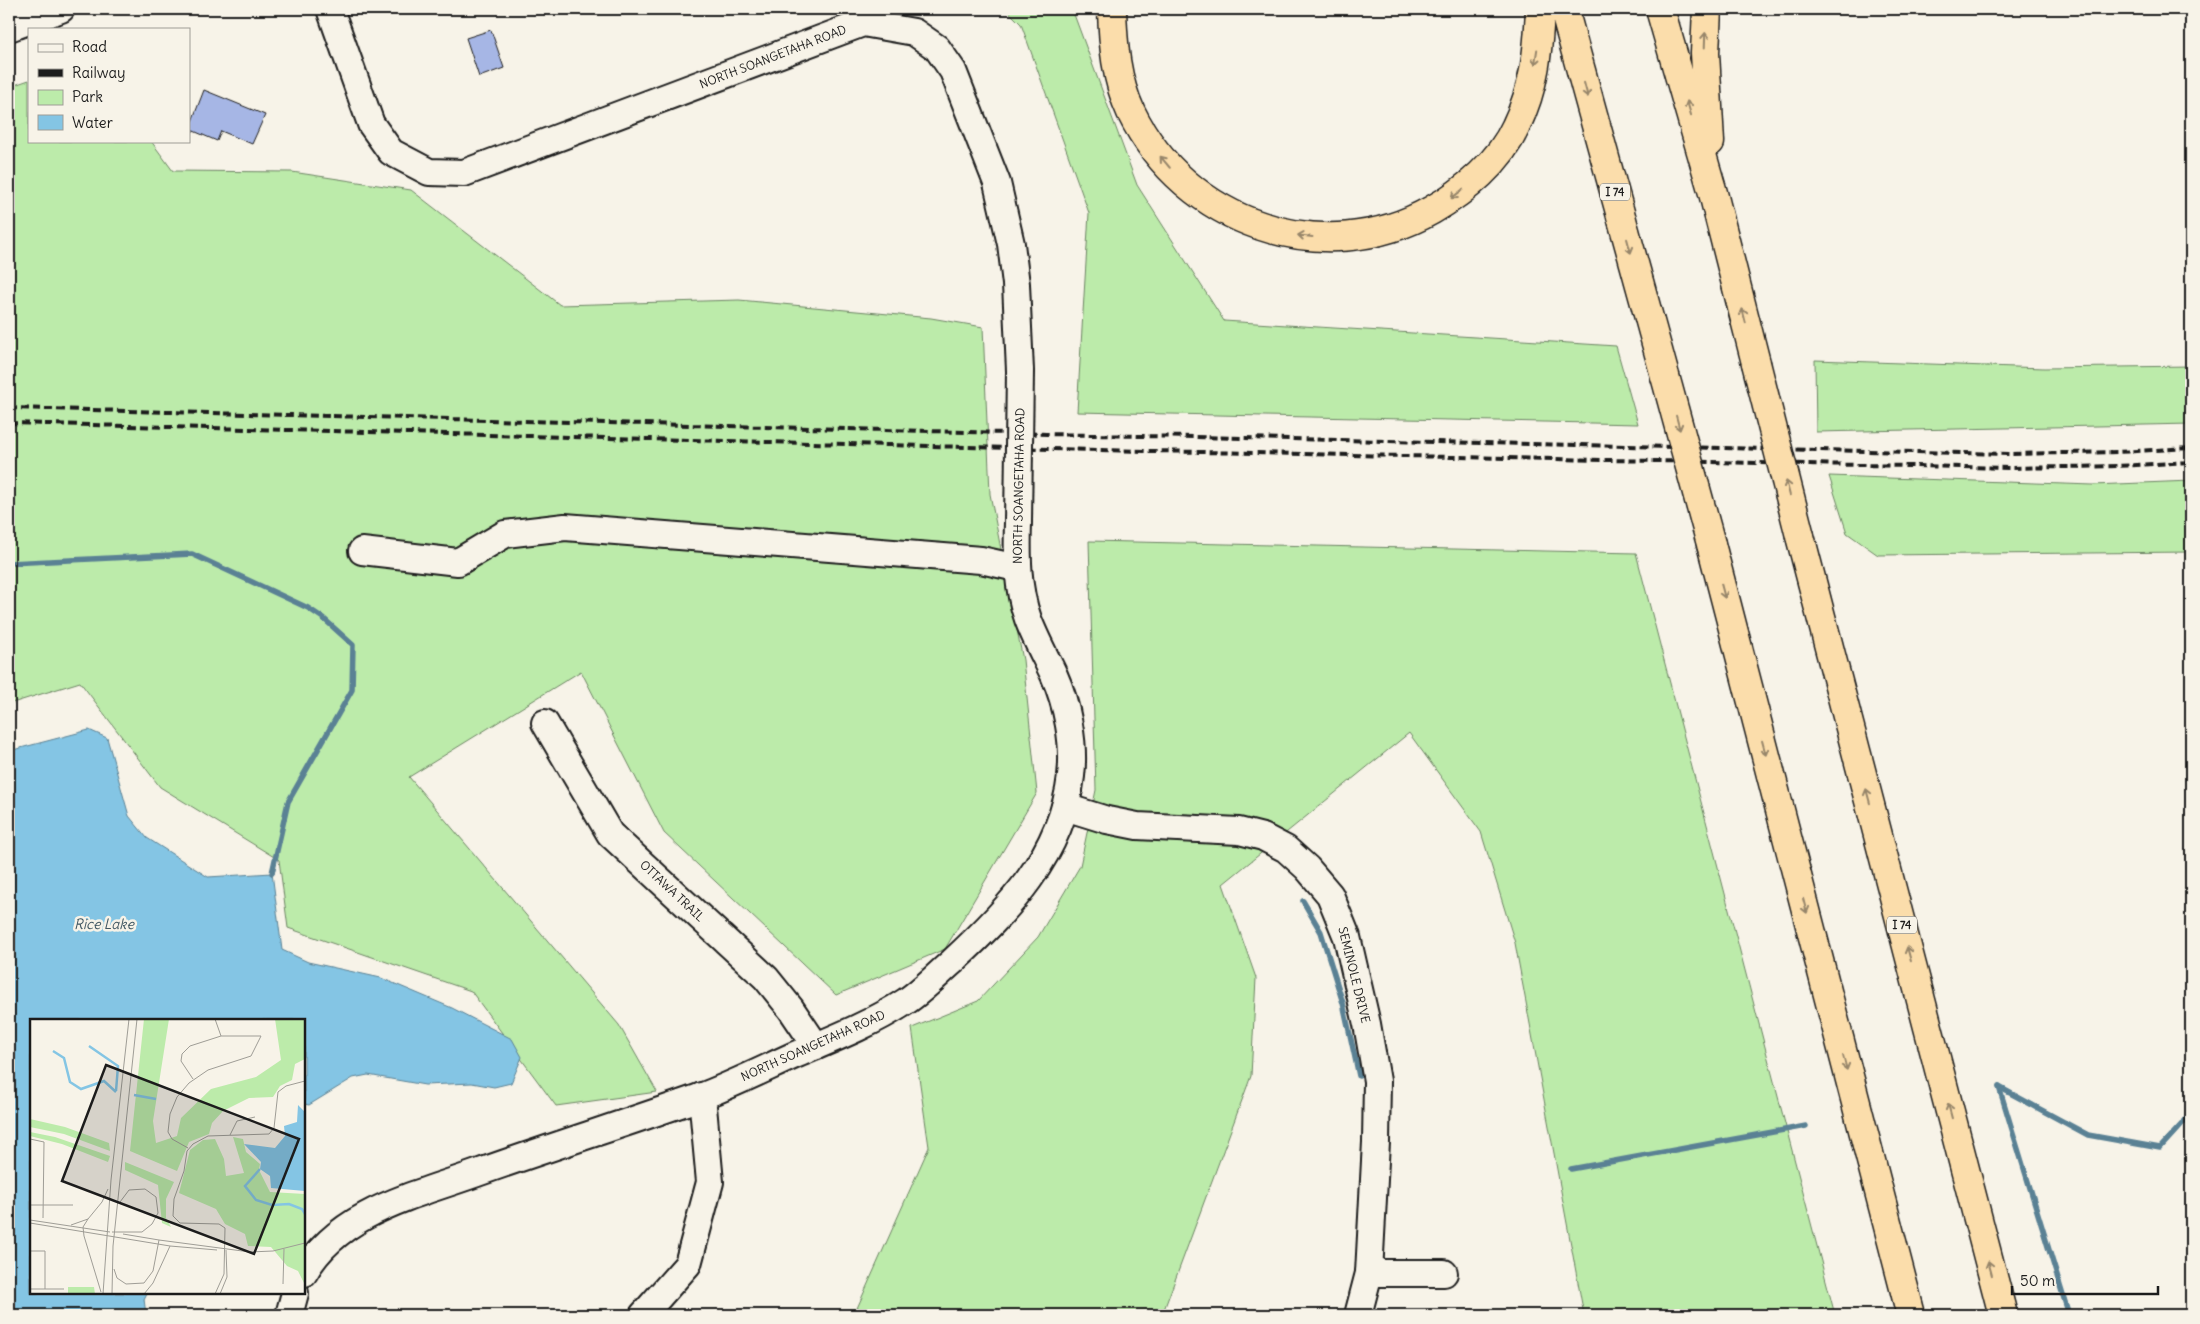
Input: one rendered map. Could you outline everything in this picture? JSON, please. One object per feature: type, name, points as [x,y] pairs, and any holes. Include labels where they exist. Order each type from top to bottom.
[{"type":"highway","points":[[1112,9],[1113,41],[1118,68],[1131,111],[1148,140],[1168,166],[1200,194],[1231,214],[1270,229],[1306,237],[1343,238],[1383,231],[1417,218],[1448,201],[1474,180],[1496,156],[1516,128],[1532,88],[1538,50],[1540,9]]},
{"type":"highway","name":"I 74","points":[[1564,9],[1710,544],[1911,1315]]},
{"type":"highway","name":"I 74","points":[[1660,9],[1713,193],[1800,536],[2003,1315]]},
{"type":"highway","points":[[1707,9],[1705,53],[1713,193]]},
{"type":"street","points":[[9,28],[61,9]]},
{"type":"street","name":"NORTH SOANGETAHA ROAD","points":[[305,1271],[313,1256],[335,1234],[361,1218],[394,1203],[561,1143],[702,1096],[876,1019],[909,1000],[980,936],[1008,906],[1037,869],[1055,840],[1072,775],[1072,741],[1055,677],[1027,616],[1017,568],[1020,371],[1016,284],[1011,244],[997,183],[953,71],[937,48],[914,32],[863,23],[464,172],[429,172],[391,152],[371,124],[330,9]]},
{"type":"street","points":[[362,551],[458,562],[505,534],[565,527],[981,560],[1017,568]]},
{"type":"street","name":"OTTAWA TRAIL","points":[[545,723],[610,834],[766,978],[791,1008],[816,1046]]},
{"type":"street","name":"SEMINOLE DRIVE","points":[[1065,807],[1107,820],[1137,826],[1239,831],[1264,837],[1286,849],[1307,868],[1330,895],[1346,937],[1367,1024],[1377,1081],[1376,1142],[1369,1273],[1358,1315]]},
{"type":"street","points":[[643,1315],[688,1264],[710,1182],[702,1096]]},
{"type":"street","points":[[1369,1273],[1444,1273]]},
{"type":"street","points":[[289,1315],[295,1294]]},
{"type":"green space","points":[[1006,9],[1072,9],[1137,185],[1224,321],[1616,346],[1638,424],[1077,412],[1089,213],[1021,24]]},
{"type":"green space","points":[[28,80],[28,142],[152,142],[173,171],[292,172],[411,190],[560,305],[739,300],[931,318],[983,327],[990,494],[1023,660],[1037,793],[945,949],[836,995],[664,833],[581,671],[409,777],[619,1025],[657,1092],[556,1106],[471,991],[288,928],[279,860],[160,787],[80,682],[9,704],[9,87]]},
{"type":"green space","points":[[1815,360],[2044,368],[2191,366],[2191,424],[1816,432]]},
{"type":"green space","points":[[1829,476],[2093,485],[2191,481],[2191,552],[1878,555],[1847,533]]},
{"type":"green space","points":[[1089,541],[1636,553],[1835,1315],[1584,1315],[1515,943],[1481,832],[1409,733],[1223,884],[1256,978],[1251,1076],[1162,1315],[854,1315],[929,1147],[912,1028],[978,1001],[1038,937],[1080,866],[1096,790]]},
{"type":"water","name":"Rice Lake","points":[[89,730],[107,738],[129,816],[147,838],[208,877],[272,873],[282,950],[308,962],[381,978],[452,1008],[512,1039],[522,1057],[511,1083],[494,1087],[472,1083],[425,1085],[368,1075],[353,1078],[309,1105],[305,1104],[305,1019],[30,1019],[30,1294],[146,1294],[144,1299],[146,1315],[9,1315],[9,751]]},
{"type":"building","points":[[491,30],[504,68],[479,77],[466,38]]},
{"type":"building","points":[[204,90],[265,115],[252,144],[221,131],[217,141],[190,129]]},
{"type":"waterway","points":[[9,563],[192,554],[308,608],[323,618],[353,645],[352,690],[288,802],[272,873]]},
{"type":"waterway","points":[[1303,901],[1321,932],[1343,1003],[1359,1076]]},
{"type":"waterway","points":[[1999,1087],[2069,1315]]},
{"type":"waterway","points":[[1999,1087],[2088,1135],[2160,1148],[2191,1114]]},
{"type":"waterway","points":[[1571,1169],[1806,1126]]},
{"type":"railway","points":[[9,408],[1046,434],[2011,454],[2118,452],[2191,448]]},
{"type":"railway","points":[[9,423],[1049,449],[2012,468],[2118,466],[2191,462]]}]
